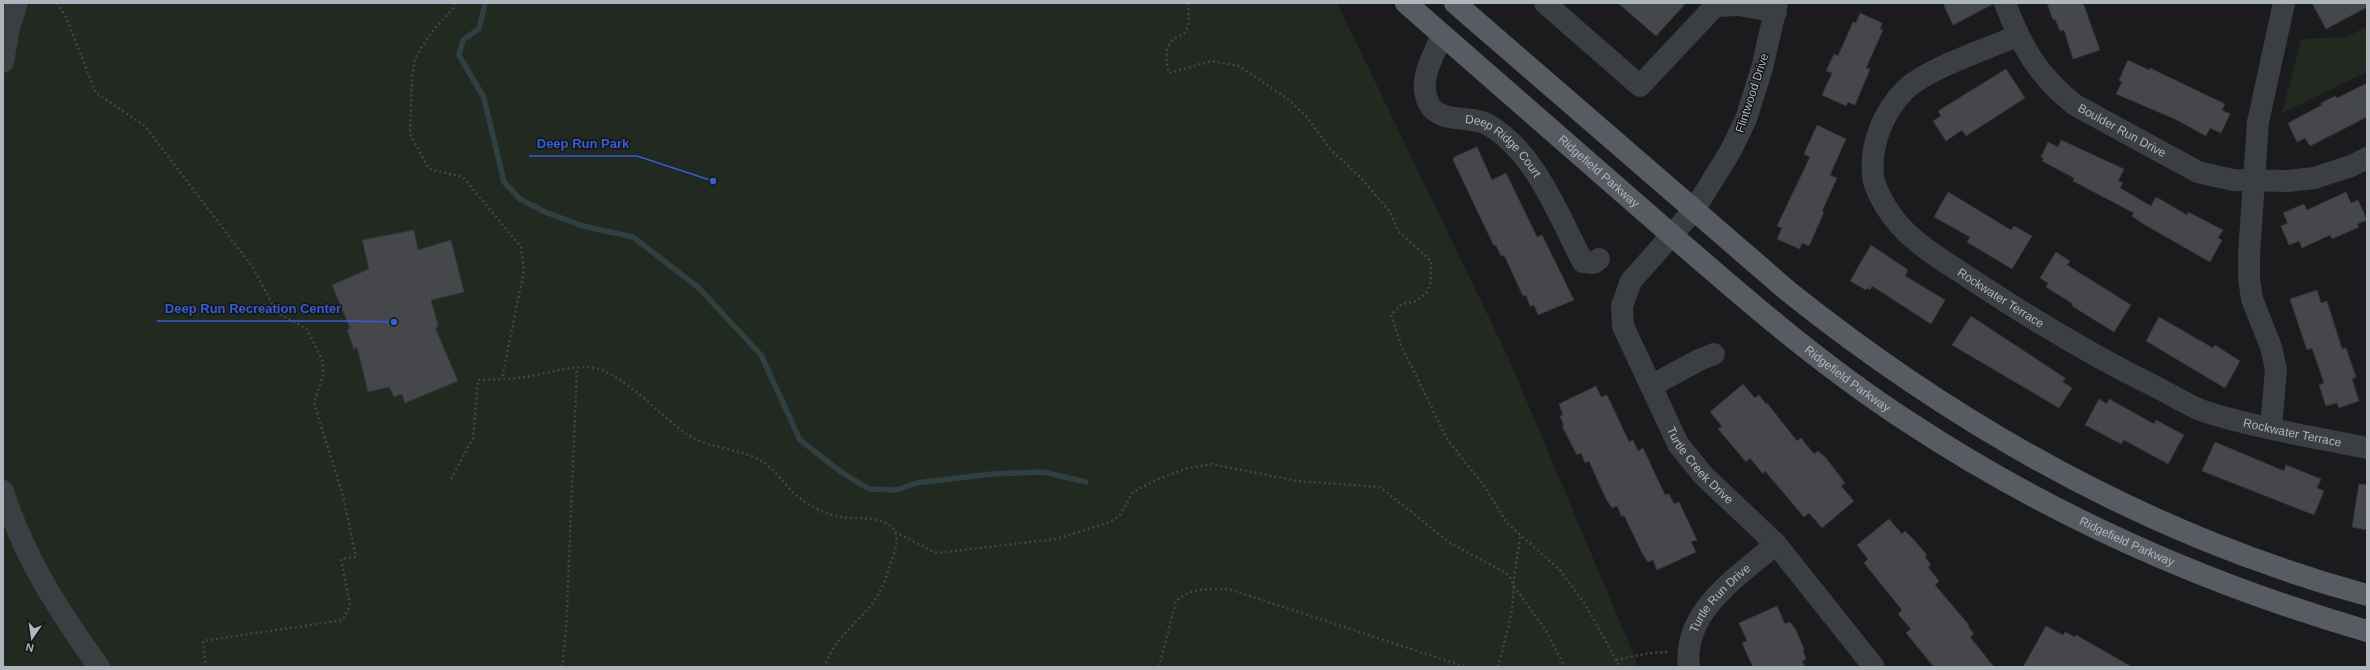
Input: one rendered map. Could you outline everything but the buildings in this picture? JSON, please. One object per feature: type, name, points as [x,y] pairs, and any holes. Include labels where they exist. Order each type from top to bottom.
[{"type":"main road","name":"Ridgefield Parkway","points":[[1406,3],[1770,320],[1849,381],[1908,422],[2007,482],[2055,508],[2172,562],[2282,604],[2367,631]]},
{"type":"main road","points":[[1455,3],[1794,296],[1878,360],[1979,427],[2025,454],[2107,496],[2193,535],[2287,570],[2367,595]]},
{"type":"street","points":[[3,62],[9,28],[17,3]]},
{"type":"street","points":[[1545,3],[1640,86],[1715,6],[1739,5],[1776,7]]},
{"type":"street","name":"Boulder Run Drive","points":[[2005,3],[2017,36],[2048,81],[2075,105],[2198,172],[2233,180],[2288,181],[2314,178],[2351,166],[2367,158]]},
{"type":"street","points":[[2271,428],[2276,369],[2271,347],[2252,299],[2249,277],[2258,122],[2284,3]]},
{"type":"street","name":"Flintwood Drive","points":[[1673,236],[1694,210],[1730,152],[1746,119],[1776,7]]},
{"type":"street","name":"Deep Ridge Court","points":[[1442,35],[1424,81],[1425,94],[1430,105],[1443,115],[1476,120],[1487,124],[1512,144],[1533,167],[1583,262],[1594,262],[1599,258]]},
{"type":"street","name":"Rockwater Terrace","points":[[2017,36],[1924,77],[1906,89],[1892,106],[1875,144],[1872,176],[1887,209],[1905,230],[1936,256],[2047,328],[2128,373],[2204,411],[2271,428],[2367,448]]},
{"type":"street","name":"Turtle Creek Drive","points":[[1673,236],[1631,281],[1622,306],[1623,326],[1678,444],[1703,475],[1776,544],[1874,667]]},
{"type":"street","points":[[1651,386],[1699,360],[1714,354]]},
{"type":"street","points":[[3,491],[20,539],[36,573],[100,667]]},
{"type":"street","name":"Turtle Run Drive","points":[[1688,659],[1700,616],[1713,598],[1776,544]]},
{"type":"path","points":[[57,3],[66,17],[96,93],[145,126],[254,269],[277,313],[307,329],[323,362],[322,381],[314,403],[343,496],[356,557],[341,559],[350,605],[343,620],[203,641],[206,667]]},
{"type":"path","points":[[454,3],[454,7],[431,33],[415,58],[412,78],[410,134],[429,169],[463,177],[521,247],[524,271],[502,378]]},
{"type":"path","points":[[1188,3],[1188,28],[1182,36],[1173,40],[1168,48],[1166,64],[1169,74],[1212,61],[1239,66],[1288,99],[1308,118],[1330,150],[1360,177],[1391,213],[1398,231],[1431,261],[1431,282],[1426,292],[1417,301],[1402,304],[1391,315],[1401,345],[1448,439],[1485,487],[1507,523],[1559,569],[1586,604],[1620,667]]},
{"type":"path","points":[[562,667],[567,608],[577,368]]},
{"type":"path","points":[[451,479],[473,438],[478,380],[525,377],[577,368],[594,368],[612,375],[688,435],[712,446],[757,458],[772,469],[798,497],[822,512],[843,518],[870,518],[887,525],[895,532],[936,553],[1056,539],[1110,522],[1120,514],[1133,492],[1156,480],[1185,469],[1211,464],[1297,481],[1380,487],[1450,543],[1506,572],[1513,585],[1545,630],[1565,667]]},
{"type":"path","points":[[825,667],[828,656],[845,632],[872,604],[885,581],[896,545],[895,532]]},
{"type":"path","points":[[1498,667],[1513,598],[1513,585],[1520,536]]},
{"type":"path","points":[[1158,667],[1176,601],[1183,595],[1200,588],[1229,589],[1466,667]]},
{"type":"path","points":[[1616,660],[1650,653],[1688,659]]},
{"type":"shaded area","points":[[3,3],[1337,3],[1509,359],[1639,667],[3,667]]},
{"type":"shaded area","points":[[2367,26],[2367,72],[2282,113],[2301,39],[2347,37]]},
{"type":"waterway","points":[[485,3],[479,29],[463,40],[459,55],[484,98],[504,182],[520,199],[545,212],[583,226],[633,237],[699,288],[761,355],[800,440],[841,472],[869,489],[896,490],[917,483],[992,474],[1043,472],[1086,482]]},
{"type":"place","name":"Deep Run Park","points":[[713,181]]},
{"type":"place","name":"Deep Run Recreation Center","points":[[394,322]]}]
